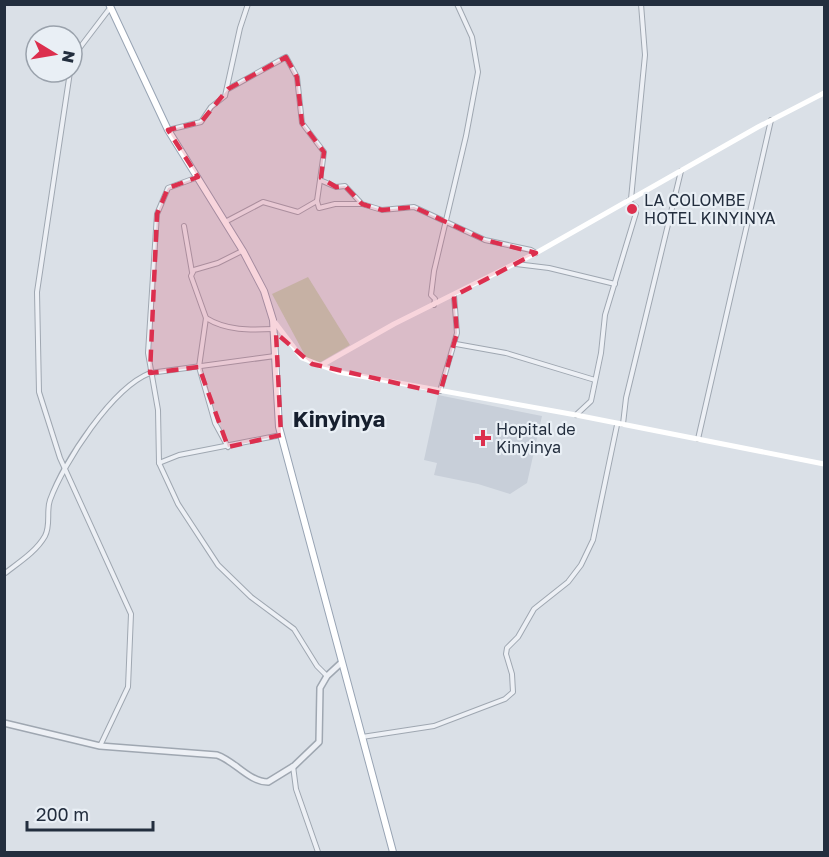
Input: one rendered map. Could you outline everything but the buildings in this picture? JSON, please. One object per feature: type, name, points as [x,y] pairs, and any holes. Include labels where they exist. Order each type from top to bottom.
[{"type":"main road","points":[[109,6],[168,130],[243,251],[264,291],[274,328],[281,435],[393,852]]},
{"type":"main road","points":[[320,366],[394,324],[516,264],[771,120],[825,93]]},
{"type":"main road","points":[[273,320],[293,349],[307,361],[320,366],[440,393],[576,415],[825,464]]},
{"type":"street","points":[[168,130],[201,122],[211,107],[225,96],[240,28],[248,4]]},
{"type":"street","points":[[434,306],[435,299],[431,295],[432,282],[478,72],[472,37],[457,4]]},
{"type":"street","points":[[576,415],[591,401],[605,315],[637,209],[629,200],[645,55],[641,4]]},
{"type":"street","points":[[84,41],[109,6]]},
{"type":"street","points":[[228,89],[286,57],[297,77],[302,123],[324,152],[317,201],[319,208],[335,204],[362,204],[382,210],[414,207],[485,240],[536,253]]},
{"type":"street","points":[[68,84],[37,292],[39,392],[65,467],[131,615],[128,687],[100,746]]},
{"type":"street","points":[[698,439],[771,120]]},
{"type":"street","points":[[362,738],[434,726],[505,699],[513,692],[512,674],[506,654],[507,648],[518,637],[534,609],[568,582],[581,565],[593,540],[681,171]]},
{"type":"street","points":[[198,177],[168,188],[157,214],[148,344],[150,373],[158,410],[159,463],[178,504],[218,565],[244,592],[294,629],[317,666],[327,676]]},
{"type":"street","points":[[320,180],[336,188],[345,186],[362,204]]},
{"type":"street","points":[[224,222],[263,202],[298,212],[317,201]]},
{"type":"street","points":[[184,226],[192,272],[192,286],[206,318],[199,367],[215,423],[228,447]]},
{"type":"street","points":[[192,272],[243,251]]},
{"type":"street","points":[[516,264],[549,268],[572,276],[615,284]]},
{"type":"street","points":[[440,393],[445,367],[456,344],[454,296]]},
{"type":"street","points":[[206,318],[215,324],[235,329],[274,328]]},
{"type":"street","points":[[456,344],[506,353],[595,380]]},
{"type":"street","points":[[4,573],[33,550],[46,534],[48,504],[65,467],[93,423],[139,377],[150,373],[276,356]]},
{"type":"street","points":[[159,463],[179,456],[281,435]]},
{"type":"street","points":[[4,723],[100,746],[217,755],[264,782],[294,766],[320,740],[319,698],[327,676],[341,663]]},
{"type":"street","points":[[294,766],[296,789],[318,852]]},
{"type":"highlighted area","points":[[286,57],[297,77],[302,123],[324,152],[321,178],[336,187],[345,186],[362,204],[382,210],[414,207],[485,240],[536,253],[454,296],[457,333],[440,393],[312,364],[276,333],[281,435],[228,447],[199,367],[150,373],[157,214],[168,188],[198,177],[168,130],[201,122],[228,89]]},
{"type":"shaded area","name":"Hopital de Kinyinya","points":[[438,395],[542,416],[527,483],[510,494],[478,484],[434,475],[437,463],[424,460]]},
{"type":"green space","points":[[308,277],[350,345],[319,363],[307,359],[272,294]]},
{"type":"place","name":"LA COLOMBE HOTEL KINYINYA","points":[[632,209]]},
{"type":"place","name":"Hopital de Kinyinya","points":[[483,438]]},
{"type":"district","name":"Kinyinya","points":[[339,419]]}]
